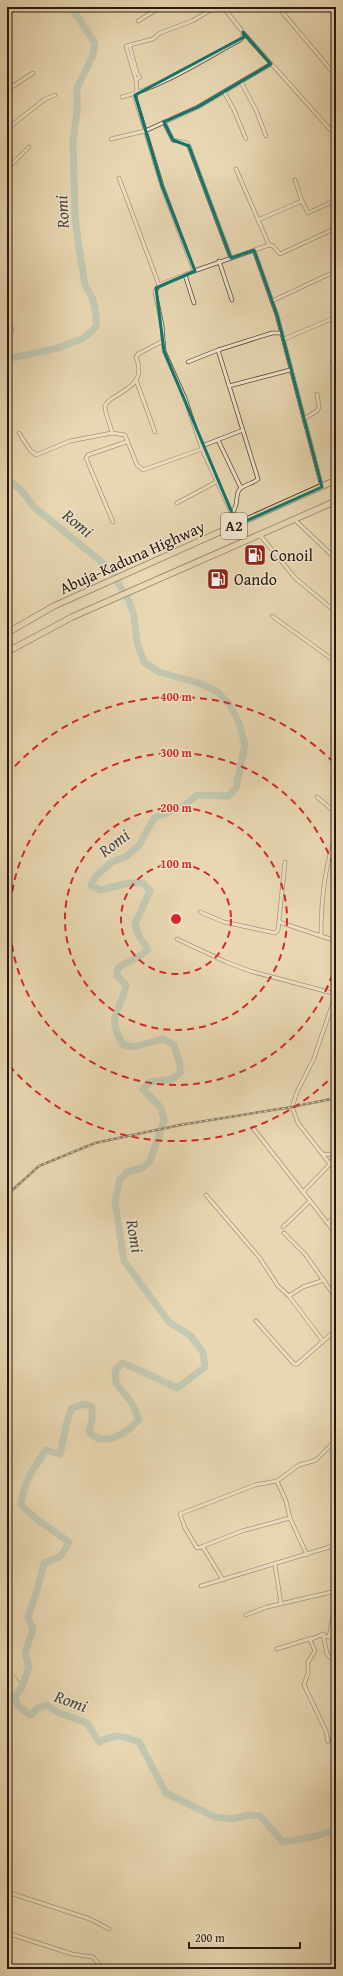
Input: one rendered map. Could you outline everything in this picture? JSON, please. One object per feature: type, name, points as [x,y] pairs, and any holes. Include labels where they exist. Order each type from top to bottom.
[{"type":"highway","name":"Abuja-Kaduna Highway","points":[[7,632],[54,606],[336,480]]},
{"type":"highway","name":"Abuja-Kaduna Highway","points":[[7,652],[48,629],[336,501]]},
{"type":"street","points":[[138,21],[161,7]]},
{"type":"street","points":[[195,269],[162,186],[135,97],[137,93],[136,80],[140,77],[137,73],[130,47],[153,39],[172,28],[192,21],[216,7]]},
{"type":"street","points":[[223,7],[271,64],[336,136]]},
{"type":"street","points":[[278,7],[336,76]]},
{"type":"street","points":[[327,7],[336,18]]},
{"type":"street","points":[[122,98],[137,93],[240,40],[243,37],[243,32]]},
{"type":"street","points":[[111,140],[145,131],[198,107],[271,64]]},
{"type":"street","points":[[7,90],[33,73]]},
{"type":"street","points":[[241,82],[256,110],[266,136]]},
{"type":"street","points":[[224,92],[234,110],[246,140]]},
{"type":"street","points":[[7,128],[45,99],[55,95]]},
{"type":"street","points":[[164,122],[173,140],[187,143],[189,146],[231,258]]},
{"type":"street","points":[[7,169],[29,147]]},
{"type":"street","points":[[236,169],[269,245]]},
{"type":"street","points":[[119,178],[159,285]]},
{"type":"street","points":[[295,180],[302,201],[310,213],[336,200]]},
{"type":"street","points":[[258,220],[302,201]]},
{"type":"street","points":[[237,525],[202,448],[185,398],[164,350],[162,325],[155,292],[159,285],[195,269],[269,245],[273,246],[281,254],[336,228]]},
{"type":"street","points":[[254,250],[284,339],[290,370],[322,487]]},
{"type":"street","points":[[219,261],[232,300]]},
{"type":"street","points":[[272,301],[336,271]]},
{"type":"street","points":[[184,275],[194,303]]},
{"type":"street","points":[[284,339],[336,317]]},
{"type":"street","points":[[7,324],[12,329]]},
{"type":"street","points":[[188,362],[218,350],[272,333],[282,333]]},
{"type":"street","points":[[99,408],[105,406],[106,403],[132,386],[140,372],[136,357],[138,354],[163,341]]},
{"type":"street","points":[[218,350],[258,480],[241,488],[237,495],[237,508],[232,513]]},
{"type":"street","points":[[332,361],[336,359]]},
{"type":"street","points":[[229,386],[290,370]]},
{"type":"street","points":[[136,380],[155,432]]},
{"type":"street","points":[[304,419],[317,411],[319,407],[317,394]]},
{"type":"street","points":[[105,406],[112,433]]},
{"type":"street","points":[[19,433],[30,450],[36,454],[70,441],[112,433],[125,435],[126,442],[128,442],[138,465],[143,470],[202,448],[243,430]]},
{"type":"street","points":[[218,440],[241,488]]},
{"type":"street","points":[[113,522],[86,458],[88,455],[126,442]]},
{"type":"street","points":[[177,504],[218,481]]},
{"type":"street","points":[[295,520],[336,559]]},
{"type":"street","points":[[260,535],[295,578],[336,612]]},
{"type":"street","points":[[272,616],[336,662]]},
{"type":"street","points":[[317,797],[336,813]]},
{"type":"street","points":[[321,936],[324,890],[329,852],[336,836]]},
{"type":"street","points":[[200,912],[224,922],[271,934],[277,932],[285,862]]},
{"type":"street","points":[[278,922],[336,941]]},
{"type":"street","points":[[177,939],[226,962],[250,971],[336,994],[314,1058],[297,1092],[292,1107],[298,1123],[330,1164]]},
{"type":"street","points":[[253,1128],[336,1234]]},
{"type":"street","points":[[323,1154],[336,1154]]},
{"type":"street","points":[[303,1192],[330,1164],[336,1154]]},
{"type":"street","points":[[206,1195],[259,1257],[278,1286],[289,1296],[323,1341]]},
{"type":"street","points":[[283,1227],[310,1201]]},
{"type":"street","points":[[328,1223],[336,1215]]},
{"type":"street","points":[[284,1233],[305,1254],[336,1298]]},
{"type":"street","points":[[289,1296],[303,1287],[324,1280]]},
{"type":"street","points":[[256,1321],[294,1364],[297,1364],[336,1330]]},
{"type":"street","points":[[197,1548],[185,1528],[180,1514],[255,1485],[277,1481],[299,1465],[316,1460],[336,1440]]},
{"type":"street","points":[[277,1481],[286,1501],[290,1518],[307,1555]]},
{"type":"street","points":[[197,1548],[242,1531],[290,1518]]},
{"type":"street","points":[[202,1586],[275,1565],[336,1545]]},
{"type":"street","points":[[197,1548],[203,1547],[223,1580]]},
{"type":"street","points":[[275,1565],[281,1604]]},
{"type":"street","points":[[246,1615],[281,1604],[336,1591]]},
{"type":"street","points":[[329,1637],[336,1599]]},
{"type":"street","points":[[323,1634],[327,1654],[336,1664]]},
{"type":"street","points":[[323,1634],[310,1640],[315,1651],[308,1662],[308,1673],[304,1685],[326,1730],[328,1742]]},
{"type":"street","points":[[277,1649],[323,1634],[329,1637],[336,1634]]},
{"type":"street","points":[[7,1878],[10,1878],[7,1892],[90,1919],[109,1928]]},
{"type":"street","points":[[7,1932],[72,1954],[93,1957],[103,1969]]},
{"type":"highlighted area","points":[[243,32],[271,64],[198,107],[164,122],[173,140],[189,146],[231,258],[254,250],[277,315],[322,487],[237,525],[164,351],[156,288],[195,271],[162,186],[135,95],[244,37]]},
{"type":"waterway","name":"Romi","points":[[7,359],[58,348],[84,338],[96,327],[96,315],[93,299],[85,285],[78,241],[75,215],[73,142],[77,111],[77,88],[93,55],[95,43],[71,7]]},
{"type":"waterway","name":"Romi","points":[[7,479],[20,489],[35,508],[109,568],[129,601],[134,616],[137,642],[144,662],[159,672],[199,683],[218,692],[230,705],[239,723],[245,745],[236,788],[228,796],[197,795],[185,805],[154,818],[140,844],[127,856],[112,862],[96,876],[91,885],[100,890],[129,883],[143,883],[150,891],[135,924],[138,934],[148,950],[118,968],[117,976],[126,985],[114,1020],[115,1027],[123,1045],[134,1047],[163,1039],[174,1045],[180,1065],[180,1073],[172,1079],[150,1082],[143,1089],[161,1108],[164,1121],[150,1161],[143,1168],[127,1172],[120,1179],[115,1202],[124,1261],[169,1322],[190,1335],[203,1352],[205,1367],[177,1388],[122,1363],[115,1371],[116,1383],[131,1402],[139,1419],[135,1424],[116,1437],[102,1439],[95,1437],[89,1432],[92,1420],[92,1407],[85,1404],[72,1408],[67,1419],[60,1454],[46,1450],[33,1469],[24,1490],[21,1505],[38,1520],[69,1542],[61,1556],[44,1563],[28,1617],[33,1629],[25,1653],[29,1667],[22,1687],[15,1696],[17,1705],[30,1715],[38,1708],[47,1705],[57,1712],[87,1723],[99,1742],[119,1736],[139,1742],[166,1793],[215,1817],[232,1819],[249,1815],[260,1816],[283,1842],[312,1837],[336,1830]]},
{"type":"waterway","points":[[7,1669],[17,1678],[22,1687]]},
{"type":"railway","points":[[7,1195],[39,1166],[95,1143],[180,1125],[292,1107],[336,1098]]},
{"type":"place","name":"Conoil","points":[[255,555]]},
{"type":"place","name":"Oando","points":[[218,579]]}]
